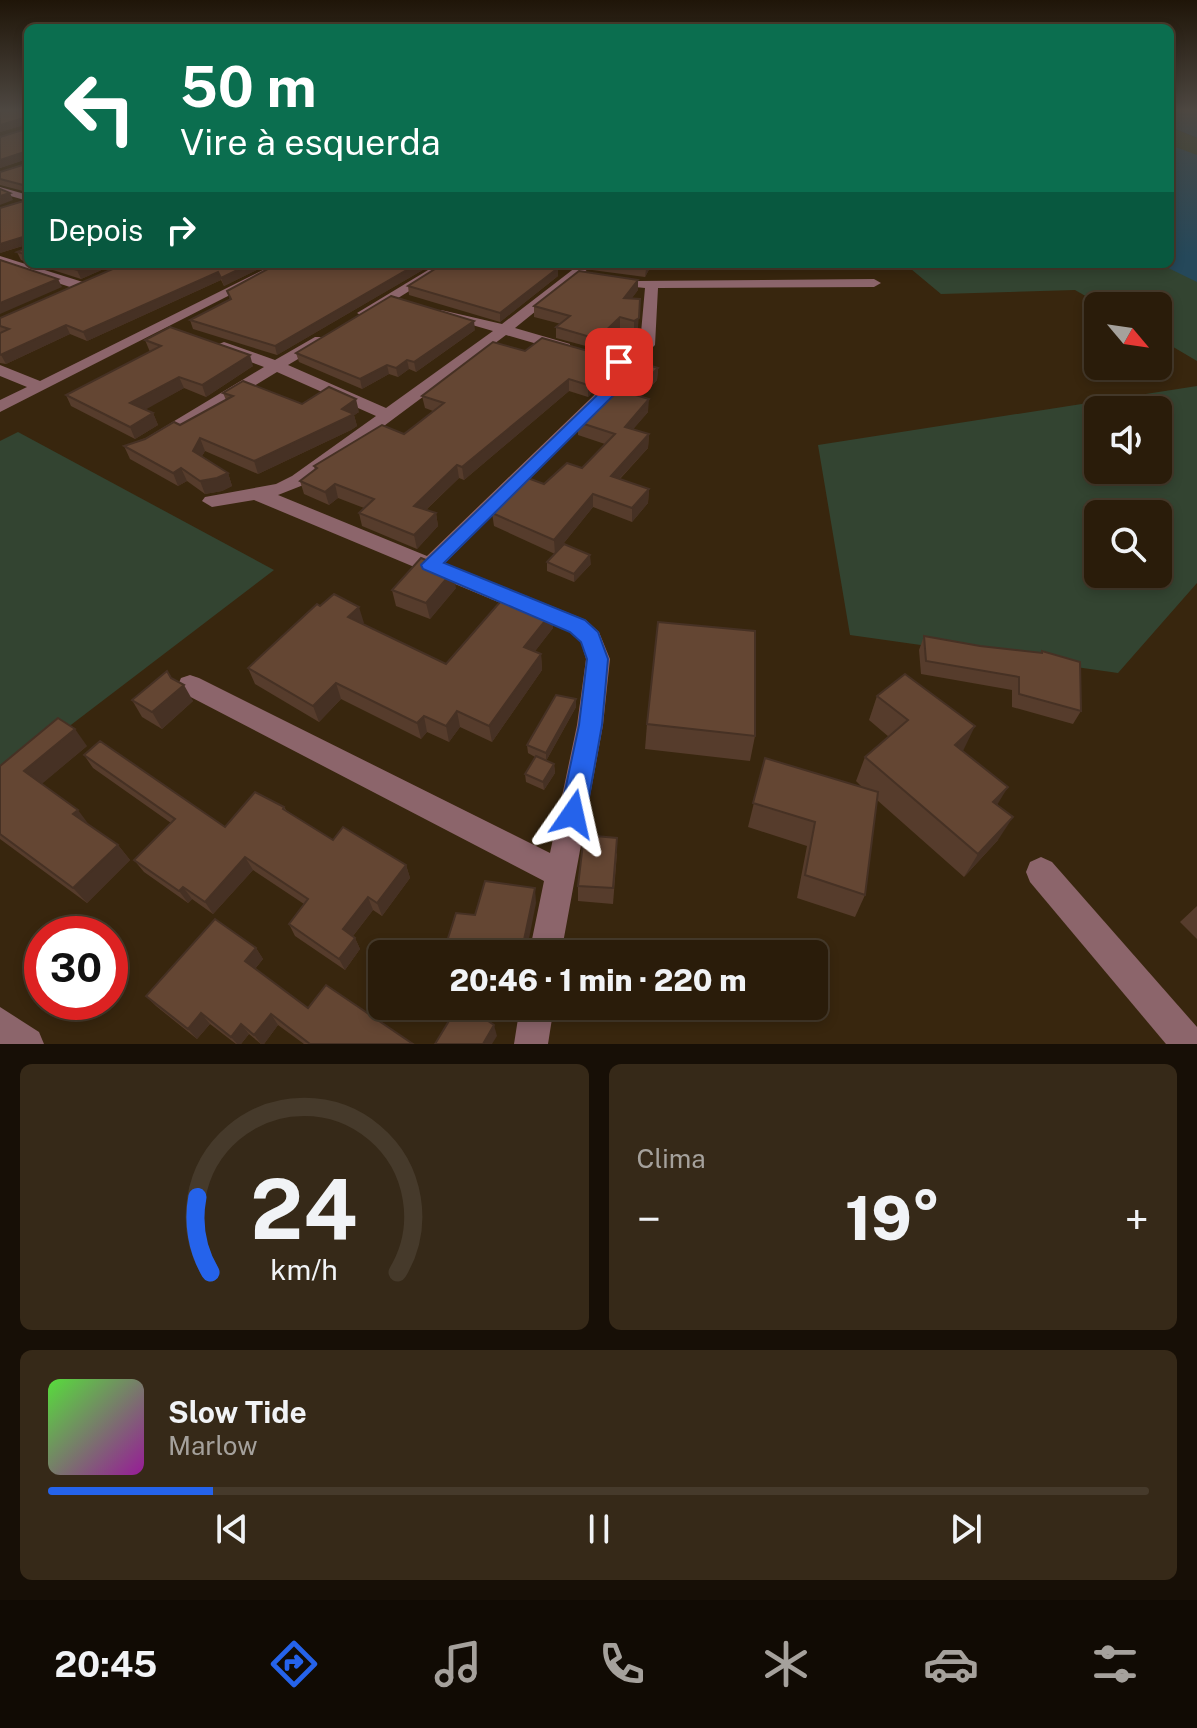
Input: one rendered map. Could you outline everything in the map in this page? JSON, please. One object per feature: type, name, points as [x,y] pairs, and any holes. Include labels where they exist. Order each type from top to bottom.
[{"type":"street","points":[[0,190],[24,199]]},
{"type":"street","points":[[14,207],[24,202]]},
{"type":"street","points":[[0,260],[24,251]]},
{"type":"street","points":[[0,260],[24,266]]},
{"type":"street","points":[[30,268],[87,283],[54,298]]},
{"type":"street","points":[[0,407],[277,268]]},
{"type":"street","points":[[143,445],[440,268]]},
{"type":"street","points":[[549,270],[583,272]]},
{"type":"street","points":[[212,501],[281,489],[299,480],[583,272]]},
{"type":"street","points":[[630,284],[874,283]]},
{"type":"street","points":[[430,565],[623,377],[626,366],[647,345],[652,284]]},
{"type":"street","points":[[389,297],[576,350]]},
{"type":"street","points":[[163,326],[277,366],[388,415]]},
{"type":"street","points":[[604,358],[626,366]]},
{"type":"street","points":[[0,370],[42,387]]},
{"type":"street","points":[[257,494],[578,626],[591,638],[598,659],[590,725],[548,940]]},
{"type":"street","points":[[190,685],[561,874]]},
{"type":"street","points":[[1041,872],[1189,1044]]},
{"type":"street","points":[[531,1044],[535,1020]]},
{"type":"street","points":[[0,1024],[27,1044]]},
{"type":"green space","points":[[1174,159],[1197,159],[1197,361],[1172,346],[1172,292],[1084,292],[1084,295],[1075,290],[941,294],[910,268],[1174,268]]},
{"type":"green space","points":[[1197,386],[1197,583],[1118,673],[850,635],[818,445],[1084,404],[1084,484],[1172,484],[1172,396],[1133,396]]},
{"type":"green space","points":[[18,432],[274,570],[0,779],[0,441]]},
{"type":"water","points":[[1174,159],[1197,159],[1197,282],[1168,268],[1174,268]]},
{"type":"building","points":[[24,165],[24,185],[0,179],[0,172]]},
{"type":"building","points":[[24,201],[24,237],[0,244],[0,208]]},
{"type":"building","points":[[0,260],[58,279],[0,303]]},
{"type":"building","points":[[115,268],[242,268],[221,278],[218,272],[83,332],[66,325],[0,355],[0,333],[9,329],[0,326],[0,318]]},
{"type":"building","points":[[270,268],[410,268],[275,346],[190,320],[231,299],[227,291]]},
{"type":"building","points":[[437,268],[558,268],[500,313],[408,286]]},
{"type":"building","points":[[579,271],[638,280],[624,298],[640,299],[639,318],[634,321],[620,317],[597,339],[556,327],[570,316],[534,306]]},
{"type":"building","points":[[391,296],[474,321],[414,362],[407,360],[396,368],[387,365],[360,379],[296,353]]},
{"type":"building","points":[[170,327],[250,355],[202,385],[179,377],[130,403],[153,413],[130,427],[66,395],[161,346],[145,340]]},
{"type":"building","points":[[542,338],[613,358],[588,385],[569,379],[462,467],[457,465],[414,506],[436,513],[414,535],[359,513],[374,499],[335,484],[325,492],[300,481],[317,468],[314,466],[382,425],[404,434],[444,403],[422,396],[493,342],[525,351]]},
{"type":"building","points":[[635,361],[658,368],[632,394],[649,399],[625,427],[649,434],[611,476],[649,489],[632,508],[593,494],[554,540],[492,513],[506,500],[501,498],[525,477],[544,484],[567,463],[582,468],[615,434],[578,422],[632,370]]},
{"type":"building","points":[[243,381],[302,404],[329,387],[356,399],[342,409],[354,414],[254,461],[200,438],[193,451],[228,473],[200,481],[181,468],[173,473],[124,446],[145,439],[174,422],[180,425],[233,396],[223,393]]},
{"type":"building","points":[[564,544],[590,555],[574,574],[547,562]]},
{"type":"building","points":[[421,558],[453,571],[426,603],[392,590]]},
{"type":"building","points":[[334,594],[359,607],[348,617],[446,664],[507,594],[552,612],[524,647],[541,654],[489,726],[457,711],[446,726],[424,716],[417,723],[336,683],[313,706],[248,668],[317,604],[320,606]]},
{"type":"building","points":[[658,622],[755,631],[755,736],[647,724]]},
{"type":"building","points":[[924,636],[980,646],[1042,651],[1080,662],[1081,711],[1019,694],[1019,677],[926,661]]},
{"type":"building","points":[[167,671],[171,678],[184,685],[152,712],[132,700]]},
{"type":"building","points":[[905,674],[975,726],[955,745],[1008,787],[993,802],[1013,817],[978,854],[865,757],[908,720],[877,696]]},
{"type":"building","points":[[556,695],[576,699],[546,753],[527,745]]},
{"type":"building","points":[[58,718],[75,729],[24,771],[78,810],[73,814],[118,845],[73,888],[0,834],[0,766]]},
{"type":"building","points":[[100,741],[225,827],[255,792],[284,807],[333,840],[343,827],[406,865],[377,903],[368,897],[343,929],[355,938],[339,959],[289,924],[308,899],[245,857],[205,902],[183,887],[179,891],[134,860],[175,819],[84,755]]},
{"type":"building","points":[[536,756],[554,764],[543,782],[525,774]]},
{"type":"building","points":[[765,758],[878,792],[865,895],[805,875],[815,822],[753,803]]},
{"type":"building","points":[[584,835],[617,838],[613,888],[578,886]]},
{"type":"building","points":[[485,881],[535,888],[524,940],[447,940],[456,913],[475,915]]},
{"type":"building","points":[[215,919],[256,948],[245,961],[308,1008],[326,985],[368,1013],[368,1020],[378,1020],[413,1044],[310,1044],[271,1014],[254,1035],[241,1024],[231,1037],[201,1013],[188,1029],[146,996]]},
{"type":"building","points":[[450,1020],[487,1020],[494,1025],[483,1044],[435,1044]]},
{"type":"route","points":[[573,814],[590,725],[598,659],[591,638],[578,626],[430,565],[623,377],[626,366],[619,362]]}]
